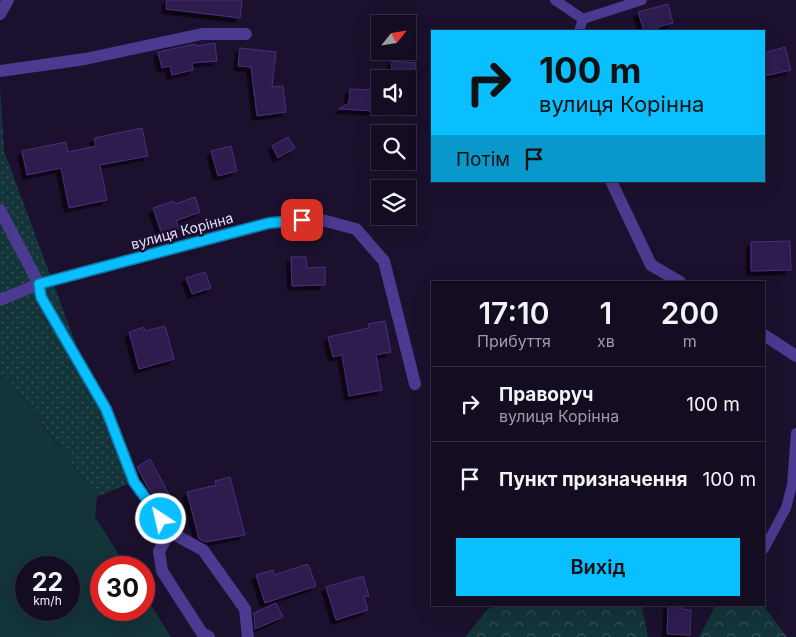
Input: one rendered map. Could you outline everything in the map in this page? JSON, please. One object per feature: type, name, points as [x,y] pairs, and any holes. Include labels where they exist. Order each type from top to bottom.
[{"type":"street","points":[[0,14],[8,0]]},
{"type":"street","points":[[0,71],[85,59],[202,34],[246,34]]},
{"type":"street","points":[[611,182],[651,265],[678,281]]},
{"type":"street","points":[[0,210],[39,284],[41,297],[106,409],[134,482],[170,532],[203,550],[245,609],[248,637]]},
{"type":"street","name":"вулиця Корінна","points":[[0,300],[39,284],[269,223],[318,219],[356,229],[384,261],[415,384]]},
{"type":"street","points":[[765,336],[796,356]]},
{"type":"street","points":[[170,532],[159,551],[162,571],[202,633],[208,637]]},
{"type":"lane","points":[[555,0],[583,19]]},
{"type":"lane","points":[[583,19],[642,0]]},
{"type":"lane","points":[[579,30],[583,19]]},
{"type":"lane","points":[[765,547],[786,508],[792,485],[796,433]]},
{"type":"green space","points":[[0,85],[4,151],[128,484],[97,497],[8,378],[0,383]]},
{"type":"green space","points":[[7,377],[97,497],[95,517],[120,556],[90,556],[90,621],[155,621],[155,612],[171,637],[0,637],[0,383]]},
{"type":"green space","points":[[497,606],[640,606],[642,607],[648,637],[465,637],[488,609]]},
{"type":"green space","points":[[715,606],[764,606],[787,637],[699,637]]},
{"type":"building","points":[[167,0],[242,0],[240,18],[166,9]]},
{"type":"building","points":[[668,4],[673,23],[658,27],[659,30],[644,30],[638,12]]},
{"type":"building","points":[[215,43],[217,61],[192,63],[193,70],[172,75],[170,66],[162,68],[158,52],[195,44],[196,46]]},
{"type":"building","points":[[785,47],[791,70],[765,76],[765,53]]},
{"type":"building","points":[[240,48],[276,52],[272,87],[283,86],[286,112],[257,116],[251,67],[238,66]]},
{"type":"building","points":[[392,61],[416,63],[416,70],[391,70]]},
{"type":"building","points":[[350,89],[371,90],[371,111],[339,109],[349,103]]},
{"type":"building","points":[[142,128],[148,156],[100,165],[107,200],[69,208],[61,168],[27,175],[22,151],[66,142],[68,152],[96,146],[94,138]]},
{"type":"building","points":[[288,137],[295,148],[278,158],[272,146]]},
{"type":"building","points":[[231,146],[237,171],[218,176],[211,151]]},
{"type":"building","points":[[195,197],[200,212],[176,221],[179,229],[162,235],[153,208],[174,201],[175,204]]},
{"type":"building","points":[[790,241],[791,270],[751,271],[751,242]]},
{"type":"building","points":[[291,257],[306,257],[307,268],[325,267],[325,285],[292,286]]},
{"type":"building","points":[[205,272],[211,288],[192,294],[186,278]]},
{"type":"building","points":[[385,321],[391,352],[376,355],[382,390],[349,396],[342,355],[333,357],[328,337],[369,328],[368,324]]},
{"type":"building","points":[[165,326],[174,359],[139,369],[129,332],[144,327],[145,331]]},
{"type":"building","points":[[150,459],[169,494],[158,501],[148,488],[137,467]]},
{"type":"building","points":[[230,477],[245,535],[206,542],[199,539],[187,492],[216,485],[215,481]]},
{"type":"building","points":[[308,564],[316,586],[265,603],[256,575],[273,570],[274,575]]},
{"type":"building","points":[[363,576],[369,596],[364,597],[368,610],[336,620],[326,587]]},
{"type":"building","points":[[276,603],[283,617],[255,629],[254,613]]},
{"type":"building","points":[[668,606],[682,606],[682,609],[691,610],[690,635],[667,634]]},
{"type":"route","points":[[161,519],[134,482],[106,409],[41,297],[39,284],[269,223],[302,220]]}]
